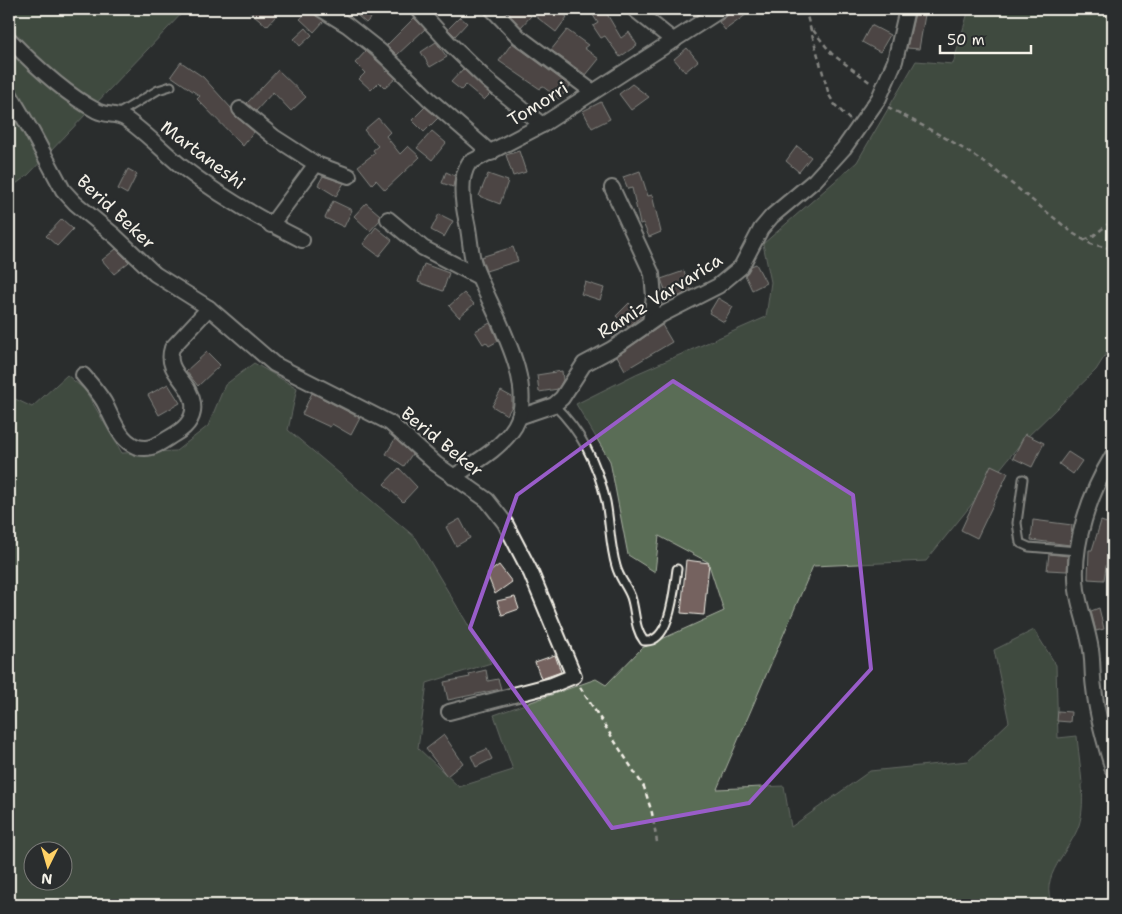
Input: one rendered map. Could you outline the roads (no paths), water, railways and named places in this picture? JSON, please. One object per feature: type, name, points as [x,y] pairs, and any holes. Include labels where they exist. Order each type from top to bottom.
[{"type":"street","points":[[321,9],[347,25],[380,51],[428,99],[491,153]]},
{"type":"street","points":[[418,9],[475,68],[542,125]]},
{"type":"street","points":[[492,9],[519,37],[593,92]]},
{"type":"street","points":[[634,9],[674,41]]},
{"type":"street","name":"Tomorri","points":[[520,417],[520,388],[515,363],[501,322],[473,261],[464,210],[464,177],[469,164],[542,125],[722,9]]},
{"type":"street","name":"Ramiz Varvarica","points":[[554,405],[562,398],[584,364],[612,349],[650,322],[711,290],[741,267],[760,229],[772,216],[815,180],[844,148],[880,96],[895,61],[907,9]]},
{"type":"street","name":"Martaneshi","points":[[9,39],[33,63],[88,106],[106,115],[115,115],[126,119],[182,167],[271,224],[302,240]]},
{"type":"street","name":"Berid Beker","points":[[9,93],[32,132],[54,176],[74,203],[121,241],[155,274],[209,308],[274,364],[304,381],[377,414],[390,423],[453,478],[487,500],[506,523],[531,574],[574,676],[552,686],[449,712]]},
{"type":"street","points":[[240,110],[274,137],[316,164],[350,176]]},
{"type":"street","points":[[271,224],[316,164]]},
{"type":"street","points":[[612,188],[652,274],[654,297],[650,322]]},
{"type":"street","points":[[388,219],[423,248],[479,277]]},
{"type":"street","points":[[82,375],[103,400],[123,436],[137,447],[155,446],[189,423],[193,414],[191,395],[172,366],[170,354],[172,348],[209,308]]},
{"type":"street","points":[[453,478],[496,447],[509,434],[520,417],[554,405]]},
{"type":"street","points":[[1113,455],[1090,507],[1077,550],[1077,591],[1091,649],[1099,717],[1113,770]]},
{"type":"lane","points":[[115,115],[171,86]]},
{"type":"lane","points":[[554,405],[577,429],[595,469],[606,501],[615,566],[631,598],[639,635],[644,641],[650,642],[659,637],[665,627],[677,568]]},
{"type":"lane","points":[[1023,479],[1017,523],[1020,542],[1029,547],[1077,550]]}]
